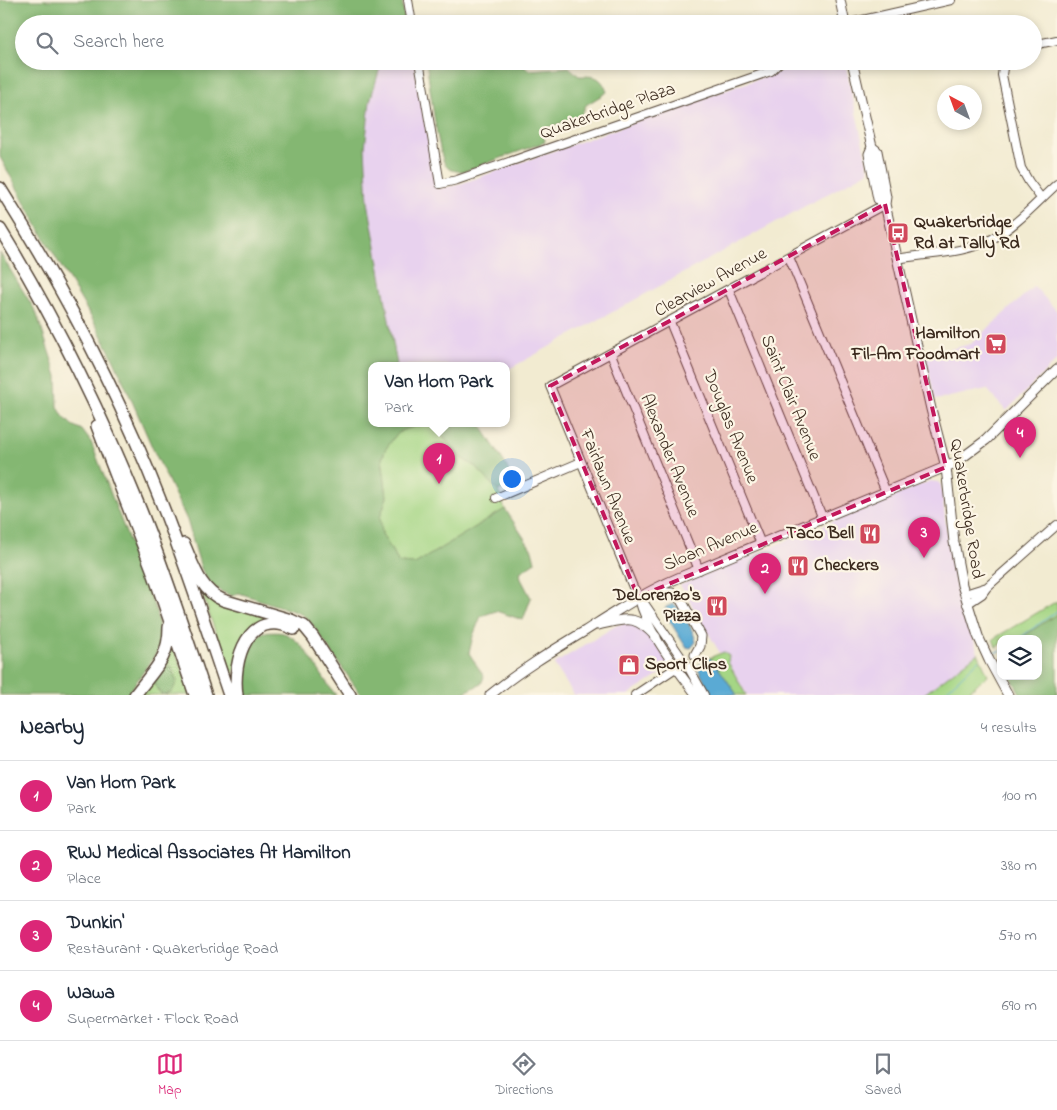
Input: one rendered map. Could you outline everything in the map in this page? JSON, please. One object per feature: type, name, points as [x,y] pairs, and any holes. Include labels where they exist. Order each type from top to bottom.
[{"type":"highway","points":[[0,188],[40,253],[87,338],[125,417],[161,500],[228,695]]},
{"type":"highway","points":[[0,229],[48,312],[85,384],[119,457],[146,523],[206,695]]},
{"type":"highway","points":[[85,384],[91,411],[152,568],[195,695]]},
{"type":"highway","points":[[161,500],[208,591],[223,600],[291,620],[304,626],[350,695]]},
{"type":"highway","points":[[135,695],[166,653],[169,620]]},
{"type":"highway","points":[[237,695],[236,666],[244,644],[257,629],[273,624],[290,627],[301,634],[341,695]]},
{"type":"main road","points":[[840,0],[843,15]]},
{"type":"main road","name":"Quakerbridge Road","points":[[854,70],[872,147],[877,151],[886,197],[885,204],[897,259],[946,467],[954,542],[964,594],[986,654],[1008,695]]},
{"type":"main road","name":"Sloan Avenue","points":[[481,695],[503,684],[638,597],[955,463],[986,440],[1057,369]]},
{"type":"main road","points":[[649,592],[672,593],[681,600],[701,636],[700,646],[695,656]]},
{"type":"main road","points":[[590,627],[633,619],[644,625],[656,637]]},
{"type":"main road","name":"Sloan Avenue","points":[[490,695],[503,684]]},
{"type":"street","points":[[408,0],[410,15]]},
{"type":"street","points":[[885,15],[952,0]]},
{"type":"street","points":[[1042,43],[1057,40]]},
{"type":"street","name":"Quakerbridge Plaza","points":[[421,70],[440,184],[457,180],[772,70]]},
{"type":"street","points":[[1003,70],[1002,75],[1021,168],[1041,198]]},
{"type":"street","points":[[897,259],[946,252],[983,243],[1010,227],[1057,184]]},
{"type":"street","name":"Clearview Avenue","points":[[550,386],[885,204]]},
{"type":"street","points":[[788,257],[886,492]]},
{"type":"street","name":"Saint Clair Avenue","points":[[729,290],[823,519]]},
{"type":"street","name":"Douglas Avenue","points":[[670,322],[761,544]]},
{"type":"street","name":"Alexander Avenue","points":[[611,354],[699,570]]},
{"type":"street","name":"Fairlawn Avenue","points":[[550,386],[631,584],[704,695]]},
{"type":"street","points":[[496,498],[581,462]]},
{"type":"street","points":[[967,604],[982,594],[987,587],[1057,525]]},
{"type":"street","points":[[964,594],[987,587]]},
{"type":"street","name":"Fairlawn Avenue","points":[[638,597],[642,613],[656,637],[696,695]]},
{"type":"street","points":[[635,695],[684,662]]},
{"type":"highlighted area","points":[[885,204],[946,467],[638,597],[550,386]]},
{"type":"shaded area","points":[[379,70],[416,70],[437,189],[457,185],[783,70],[847,70],[869,171],[510,368],[510,362],[396,362],[368,202],[365,148],[370,101]]},
{"type":"shaded area","points":[[1034,286],[1057,311],[1057,360],[1006,411],[987,389],[935,400],[925,355],[971,344]]},
{"type":"shaded area","points":[[930,481],[938,482],[941,485],[949,550],[957,587],[978,653],[923,695],[747,695],[728,661],[729,656],[724,652],[720,653],[680,585]]},
{"type":"shaded area","points":[[632,621],[648,632],[668,663],[667,670],[628,695],[574,695],[554,664],[617,625]]},
{"type":"green space","points":[[0,0],[402,0],[404,15],[15,15],[15,70],[379,70],[370,101],[365,148],[368,202],[396,362],[368,362],[368,427],[414,427],[403,430],[395,436],[385,450],[382,459],[387,497],[380,517],[382,534],[399,563],[415,564],[505,509],[532,550],[535,562],[520,572],[521,579],[531,598],[523,620],[496,611],[481,616],[469,653],[484,677],[481,684],[459,695],[361,695],[312,624],[303,615],[239,593],[232,596],[212,585],[201,568],[187,520],[114,360],[0,157]]},
{"type":"green space","points":[[427,70],[572,70],[579,76],[597,78],[607,92],[586,105],[581,116],[543,129],[545,142],[465,171],[455,171],[446,166],[440,148]]},
{"type":"green space","points":[[0,253],[36,312],[57,376],[58,407],[63,416],[72,425],[82,430],[91,442],[156,611],[161,641],[158,651],[127,695],[0,695]]},
{"type":"green space","points":[[413,427],[442,427],[443,437],[461,458],[476,467],[498,491],[505,509],[415,564],[399,563],[382,534],[380,517],[387,497],[382,459],[385,450],[395,436],[403,430]]},
{"type":"green space","points":[[442,427],[482,427],[506,465],[514,483],[498,491],[476,467],[461,458],[443,437]]},
{"type":"green space","points":[[198,581],[211,596],[277,620],[254,628],[231,678]]},
{"type":"green space","points":[[1057,601],[1057,614],[1025,635],[1000,635]]},
{"type":"green space","points":[[1057,614],[1057,695],[1021,695],[1012,680],[1042,680],[1042,635],[1025,635]]},
{"type":"green space","points":[[263,632],[283,633],[293,638],[307,652],[336,695],[244,695],[242,668],[246,652]]},
{"type":"green space","points":[[997,637],[996,647],[993,639]]},
{"type":"green space","points":[[172,643],[192,695],[164,695],[172,692],[161,668]]},
{"type":"green space","points":[[724,652],[729,656],[728,662],[746,695],[737,695],[715,663],[709,658]]},
{"type":"green space","points":[[978,653],[988,675],[964,695],[923,695]]},
{"type":"green space","points":[[171,666],[177,681],[172,692],[162,695],[152,680],[161,668]]},
{"type":"green space","points":[[152,680],[162,695],[140,695]]},
{"type":"water","points":[[673,604],[684,615],[693,632],[696,642],[691,648],[686,647],[664,612],[666,607]]},
{"type":"water","points":[[709,658],[715,663],[737,695],[712,695],[697,667]]},
{"type":"waterway","points":[[1024,635],[1057,611]]},
{"type":"waterway","points":[[992,653],[997,652]]},
{"type":"waterway","points":[[941,695],[980,659]]},
{"type":"place","name":"Quakerbridge Rd at Tally Rd","points":[[898,233]]},
{"type":"place","name":"Hamilton Fil-Am Foodmart","points":[[996,344]]},
{"type":"place","name":"Wawa","points":[[1020,458]]},
{"type":"place","name":"Van Horn Park","points":[[439,484]]},
{"type":"place","name":"Taco Bell","points":[[870,534]]},
{"type":"place","name":"Dunkin'","points":[[924,558]]},
{"type":"place","name":"Checkers","points":[[798,566]]},
{"type":"place","name":"RWJ Medical Associates At Hamilton","points":[[765,594]]},
{"type":"place","name":"DeLorenzo's Pizza","points":[[717,606]]},
{"type":"place","name":"Sport Clips","points":[[629,665]]}]
